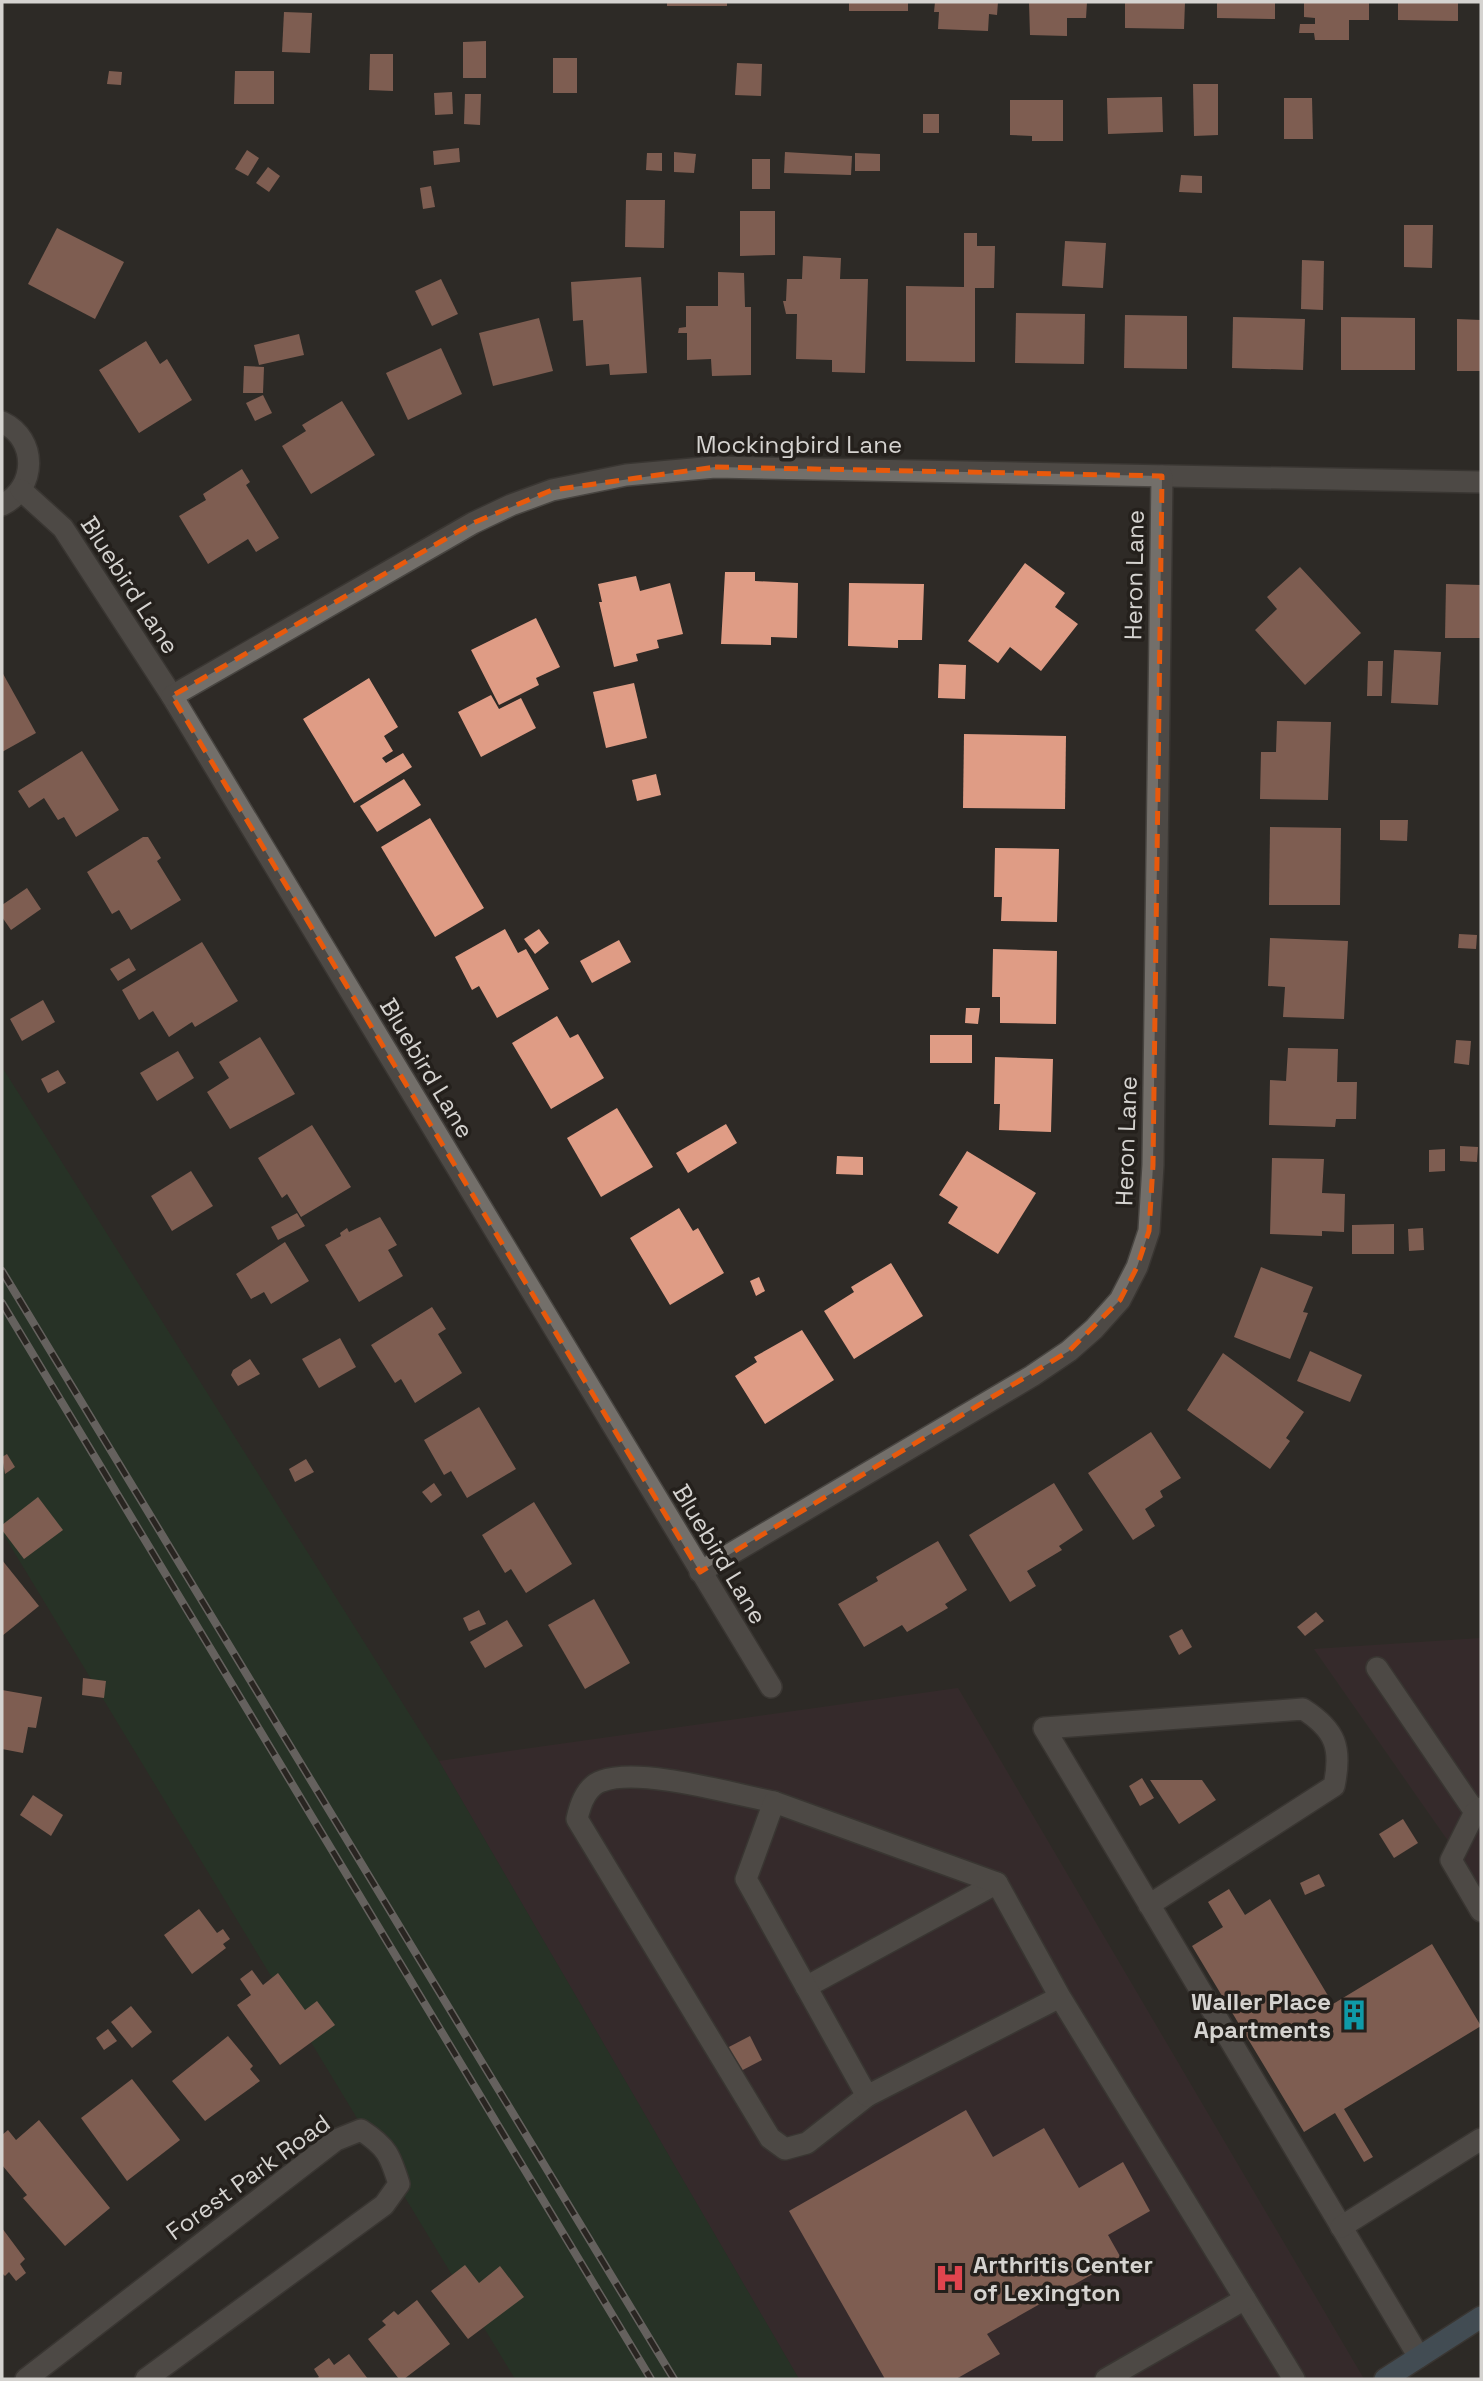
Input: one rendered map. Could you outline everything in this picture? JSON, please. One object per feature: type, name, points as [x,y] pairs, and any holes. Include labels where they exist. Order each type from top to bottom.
[{"type":"main road","points":[[1385,2379],[1481,2317]]},
{"type":"street","points":[[2,422],[17,432],[26,445],[30,461],[28,477],[21,491],[2,505]]},
{"type":"street","name":"Mockingbird Lane","points":[[172,696],[472,523],[552,489],[626,475],[715,467],[1481,482]]},
{"type":"street","name":"Heron Lane","points":[[700,1572],[1069,1351],[1119,1300],[1137,1267],[1149,1231],[1153,1165],[1162,476]]},
{"type":"street","name":"Bluebird Lane","points":[[21,491],[63,528],[172,696],[771,1687]]},
{"type":"street","points":[[1377,1668],[1478,1810],[1451,1860],[1481,1911]]},
{"type":"street","points":[[1149,1905],[1334,1786],[1339,1764],[1335,1742],[1324,1722],[1303,1709],[1044,1728],[1149,1905],[1419,2357]]},
{"type":"street","points":[[1060,1997],[867,2096],[807,2143],[785,2149],[769,2138],[577,1819],[581,1799],[601,1781],[645,1777],[774,1802],[997,1883],[1060,1997],[1294,2379]]},
{"type":"street","points":[[774,1802],[746,1879],[867,2096]]},
{"type":"street","points":[[806,1987],[997,1883]]},
{"type":"street","name":"Forest Park Road","points":[[26,2379],[336,2140],[361,2130],[382,2144],[391,2157],[399,2184],[384,2205],[146,2379]]},
{"type":"street","points":[[1341,2227],[1481,2139]]},
{"type":"street","points":[[1106,2379],[1245,2299]]},
{"type":"highlighted area","points":[[715,467],[1162,476],[1153,1165],[1149,1231],[1137,1267],[1120,1300],[1069,1351],[700,1572],[172,696],[473,523],[552,490]]},
{"type":"shaded area","points":[[1481,1638],[1481,1888],[1314,1649]]},
{"type":"shaded area","points":[[958,1688],[1364,2379],[799,2379],[439,1761]]},
{"type":"green space","points":[[2,1067],[439,1761],[799,2379],[515,2379],[2,1532]]},
{"type":"building","points":[[667,2],[727,2],[727,6],[667,6]]},
{"type":"building","points":[[849,2],[908,2],[908,11],[849,11]]},
{"type":"building","points":[[935,2],[998,2],[997,15],[989,14],[988,31],[938,29],[939,12],[934,12]]},
{"type":"building","points":[[1029,2],[1087,2],[1086,18],[1067,18],[1067,36],[1030,35]]},
{"type":"building","points":[[1125,2],[1185,2],[1184,29],[1125,28]]},
{"type":"building","points":[[1217,2],[1275,2],[1275,19],[1217,18]]},
{"type":"building","points":[[1304,2],[1369,2],[1369,20],[1349,20],[1349,40],[1315,40],[1314,33],[1299,33],[1300,24],[1315,24],[1315,18],[1304,17]]},
{"type":"building","points":[[1398,2],[1458,2],[1458,21],[1398,20]]},
{"type":"building","points":[[284,12],[312,13],[310,53],[282,52]]},
{"type":"building","points":[[486,41],[486,78],[463,78],[463,42]]},
{"type":"building","points":[[370,54],[393,54],[393,91],[369,90]]},
{"type":"building","points":[[553,58],[577,58],[577,93],[553,93]]},
{"type":"building","points":[[737,63],[762,64],[761,96],[735,95]]},
{"type":"building","points":[[109,71],[122,72],[121,85],[107,84]]},
{"type":"building","points":[[235,71],[274,71],[274,104],[234,104]]},
{"type":"building","points":[[1193,84],[1218,84],[1218,135],[1194,136]]},
{"type":"building","points":[[452,92],[453,114],[435,115],[434,93]]},
{"type":"building","points":[[465,94],[481,94],[480,125],[464,124]]},
{"type":"building","points":[[1162,97],[1163,132],[1108,134],[1107,98]]},
{"type":"building","points":[[1284,98],[1312,98],[1313,139],[1284,139]]},
{"type":"building","points":[[1010,100],[1063,100],[1063,141],[1032,141],[1032,136],[1010,135]]},
{"type":"building","points":[[923,114],[939,114],[939,133],[923,133]]},
{"type":"building","points":[[459,148],[460,162],[434,165],[433,151]]},
{"type":"building","points":[[247,150],[259,158],[248,176],[235,169]]},
{"type":"building","points":[[674,152],[696,154],[694,173],[674,172]]},
{"type":"building","points":[[785,152],[852,156],[851,175],[784,173]]},
{"type":"building","points":[[647,153],[662,153],[662,171],[646,170]]},
{"type":"building","points":[[855,153],[880,154],[880,171],[855,171]]},
{"type":"building","points":[[752,159],[770,159],[770,189],[752,189]]},
{"type":"building","points":[[268,167],[280,176],[269,192],[256,183]]},
{"type":"building","points":[[1181,175],[1202,176],[1202,193],[1179,192]]},
{"type":"building","points":[[431,186],[435,207],[423,209],[420,188]]},
{"type":"building","points":[[626,200],[665,200],[664,248],[625,247]]},
{"type":"building","points":[[740,211],[775,211],[775,255],[740,256]]},
{"type":"building","points":[[1404,225],[1433,225],[1432,268],[1404,267]]},
{"type":"building","points":[[57,228],[124,262],[95,319],[28,284]]},
{"type":"building","points":[[964,233],[977,233],[977,246],[995,246],[994,288],[975,288],[975,362],[906,361],[906,286],[964,287]]},
{"type":"building","points":[[1065,241],[1106,243],[1103,288],[1062,286]]},
{"type":"building","points":[[803,256],[841,258],[840,279],[868,279],[865,373],[832,372],[832,360],[796,359],[797,314],[786,314],[783,301],[786,301],[787,279],[802,279]]},
{"type":"building","points":[[1302,260],[1324,261],[1323,310],[1301,309]]},
{"type":"building","points":[[718,272],[744,273],[745,307],[751,307],[751,375],[712,376],[711,359],[687,360],[687,333],[678,333],[679,328],[686,327],[686,306],[718,306]]},
{"type":"building","points":[[641,277],[647,373],[610,375],[609,364],[586,366],[583,320],[573,321],[571,282]]},
{"type":"building","points":[[441,279],[458,314],[432,326],[415,291]]},
{"type":"building","points":[[1016,313],[1085,314],[1084,364],[1015,363]]},
{"type":"building","points":[[1125,315],[1187,316],[1187,369],[1124,368]]},
{"type":"building","points":[[1233,317],[1305,319],[1303,370],[1232,368]]},
{"type":"building","points":[[1341,317],[1415,318],[1415,370],[1341,370]]},
{"type":"building","points":[[539,318],[553,371],[493,386],[479,333]]},
{"type":"building","points":[[1457,319],[1481,320],[1481,371],[1457,371]]},
{"type":"building","points":[[299,334],[304,355],[259,365],[254,345]]},
{"type":"building","points":[[146,341],[160,364],[167,359],[192,400],[139,433],[99,370]]},
{"type":"building","points":[[441,348],[462,394],[408,420],[386,373]]},
{"type":"building","points":[[244,366],[264,367],[263,393],[243,393]]},
{"type":"building","points":[[263,395],[272,413],[255,421],[246,403]]},
{"type":"building","points":[[342,401],[375,455],[311,494],[282,446],[306,431],[302,425]]},
{"type":"building","points":[[242,469],[250,482],[246,485],[279,538],[256,552],[248,539],[208,564],[179,516],[206,500],[203,494]]},
{"type":"building","points":[[1025,563],[1065,593],[1055,607],[1078,624],[1041,671],[1010,647],[998,663],[968,641]]},
{"type":"building","points":[[1300,567],[1361,633],[1305,685],[1255,630],[1277,609],[1267,597]]},
{"type":"building","points":[[725,572],[755,572],[755,581],[798,583],[797,638],[771,637],[771,645],[721,644]]},
{"type":"building","points":[[636,576],[640,591],[670,583],[683,634],[657,640],[659,648],[636,654],[638,661],[614,667],[599,602],[602,602],[598,584]]},
{"type":"building","points":[[849,583],[924,584],[922,640],[898,640],[898,648],[848,646]]},
{"type":"building","points":[[1446,584],[1481,585],[1481,638],[1445,638]]},
{"type":"building","points":[[536,618],[560,667],[536,678],[539,685],[499,705],[471,650]]},
{"type":"building","points":[[1394,650],[1441,652],[1438,705],[1391,703]]},
{"type":"building","points":[[1368,661],[1383,661],[1382,696],[1367,696]]},
{"type":"building","points":[[939,664],[966,665],[965,699],[938,698]]},
{"type":"building","points":[[2,672],[36,733],[2,752]]},
{"type":"building","points":[[369,678],[398,727],[384,736],[393,751],[382,758],[386,763],[403,753],[412,767],[354,803],[303,719]]},
{"type":"building","points":[[634,683],[647,738],[606,748],[593,692]]},
{"type":"building","points":[[491,695],[499,709],[521,698],[536,728],[481,757],[458,712]]},
{"type":"building","points":[[1277,721],[1331,722],[1328,800],[1260,799],[1261,752],[1276,752]]},
{"type":"building","points":[[964,734],[1066,736],[1065,809],[963,808]]},
{"type":"building","points":[[82,751],[119,810],[76,837],[64,817],[58,820],[44,798],[29,808],[18,791]]},
{"type":"building","points":[[656,774],[661,795],[637,801],[632,780]]},
{"type":"building","points":[[404,779],[421,805],[377,832],[360,806]]},
{"type":"building","points":[[430,818],[484,908],[435,937],[381,847]]},
{"type":"building","points":[[1380,820],[1408,820],[1407,841],[1380,840]]},
{"type":"building","points":[[1270,827],[1341,828],[1340,905],[1269,905]]},
{"type":"building","points":[[143,837],[148,837],[161,858],[157,861],[181,900],[131,930],[119,910],[112,914],[87,872]]},
{"type":"building","points":[[995,848],[1059,849],[1057,922],[1001,921],[1002,897],[994,897]]},
{"type":"building","points":[[27,888],[41,909],[11,930],[2,917],[2,905]]},
{"type":"building","points":[[505,929],[518,953],[526,949],[549,989],[497,1018],[479,986],[472,990],[455,957]]},
{"type":"building","points":[[539,929],[549,943],[535,954],[524,939]]},
{"type":"building","points":[[1459,934],[1477,935],[1476,949],[1458,948]]},
{"type":"building","points":[[1270,938],[1348,941],[1344,1019],[1283,1017],[1285,987],[1268,986]]},
{"type":"building","points":[[619,940],[631,962],[592,983],[580,961]]},
{"type":"building","points":[[202,942],[238,1001],[195,1027],[192,1022],[169,1037],[153,1011],[139,1020],[122,990]]},
{"type":"building","points":[[993,949],[1057,951],[1056,1024],[1000,1023],[1000,997],[992,997]]},
{"type":"building","points":[[129,958],[136,970],[118,981],[110,969]]},
{"type":"building","points":[[43,1000],[55,1022],[22,1041],[10,1019]]},
{"type":"building","points":[[966,1008],[980,1008],[978,1024],[965,1023]]},
{"type":"building","points":[[557,1016],[570,1038],[578,1034],[604,1078],[551,1109],[512,1043]]},
{"type":"building","points":[[930,1035],[972,1035],[972,1063],[930,1063]]},
{"type":"building","points":[[260,1037],[295,1094],[230,1129],[207,1092],[229,1078],[219,1062]]},
{"type":"building","points":[[1456,1040],[1471,1041],[1469,1065],[1454,1063]]},
{"type":"building","points":[[1288,1048],[1338,1049],[1337,1082],[1357,1082],[1356,1119],[1336,1119],[1335,1127],[1269,1125],[1270,1080],[1286,1081]]},
{"type":"building","points":[[178,1051],[194,1078],[157,1101],[140,1073]]},
{"type":"building","points":[[995,1057],[1053,1059],[1051,1132],[999,1130],[1000,1104],[994,1104]]},
{"type":"building","points":[[58,1070],[66,1083],[48,1093],[41,1079]]},
{"type":"building","points":[[617,1108],[653,1167],[601,1197],[567,1138]]},
{"type":"building","points":[[726,1124],[737,1143],[688,1173],[676,1153]]},
{"type":"building","points":[[312,1125],[351,1187],[301,1217],[287,1194],[282,1198],[258,1158]]},
{"type":"building","points":[[1460,1146],[1478,1147],[1477,1162],[1460,1161]]},
{"type":"building","points":[[1445,1149],[1445,1171],[1429,1172],[1429,1150]]},
{"type":"building","points":[[967,1151],[1036,1193],[998,1254],[948,1223],[958,1207],[939,1195]]},
{"type":"building","points":[[837,1156],[863,1157],[863,1175],[836,1174]]},
{"type":"building","points":[[1272,1158],[1324,1159],[1322,1193],[1345,1194],[1344,1232],[1322,1231],[1322,1236],[1270,1234]]},
{"type":"building","points":[[191,1171],[213,1206],[172,1231],[151,1196]]},
{"type":"building","points":[[679,1208],[693,1231],[698,1228],[724,1273],[670,1305],[630,1238]]},
{"type":"building","points":[[297,1213],[305,1226],[278,1240],[271,1227]]},
{"type":"building","points":[[380,1217],[397,1245],[388,1250],[403,1276],[359,1302],[325,1245],[341,1236],[340,1233],[347,1228],[349,1232]]},
{"type":"building","points":[[1394,1224],[1394,1254],[1352,1254],[1352,1225]]},
{"type":"building","points":[[1423,1228],[1424,1250],[1409,1251],[1408,1229]]},
{"type":"building","points":[[285,1242],[309,1281],[271,1304],[264,1292],[251,1299],[236,1274]]},
{"type":"building","points":[[891,1263],[923,1316],[854,1359],[824,1311],[854,1292],[851,1287]]},
{"type":"building","points":[[1261,1267],[1313,1287],[1303,1312],[1308,1313],[1290,1359],[1234,1337]]},
{"type":"building","points":[[759,1277],[765,1291],[756,1296],[750,1281]]},
{"type":"building","points":[[432,1307],[446,1329],[438,1334],[462,1373],[415,1403],[401,1379],[395,1383],[371,1345]]},
{"type":"building","points":[[802,1330],[834,1380],[765,1424],[735,1376],[757,1362],[754,1357]]},
{"type":"building","points":[[340,1338],[356,1367],[319,1388],[302,1359]]},
{"type":"building","points":[[1310,1351],[1362,1375],[1350,1402],[1297,1381]]},
{"type":"building","points":[[1223,1353],[1304,1412],[1286,1438],[1290,1441],[1270,1469],[1187,1410]]},
{"type":"building","points":[[250,1359],[260,1374],[238,1386],[231,1375],[233,1370]]},
{"type":"building","points":[[479,1407],[516,1469],[467,1498],[451,1471],[444,1475],[424,1440]]},
{"type":"building","points":[[1151,1432],[1181,1478],[1160,1491],[1163,1497],[1145,1509],[1155,1526],[1133,1540],[1088,1473]]},
{"type":"building","points":[[7,1454],[15,1467],[5,1474],[2,1457]]},
{"type":"building","points":[[306,1459],[314,1472],[295,1482],[289,1469]]},
{"type":"building","points":[[434,1483],[442,1495],[431,1503],[422,1492]]},
{"type":"building","points":[[1054,1483],[1083,1530],[1059,1546],[1062,1550],[1027,1571],[1036,1586],[1010,1602],[969,1535]]},
{"type":"building","points":[[38,1497],[63,1530],[24,1559],[2,1530],[2,1525]]},
{"type":"building","points":[[534,1502],[572,1564],[526,1593],[511,1569],[505,1573],[482,1535]]},
{"type":"building","points":[[938,1541],[967,1590],[945,1604],[948,1608],[907,1632],[902,1625],[864,1647],[838,1604],[878,1581],[876,1577]]},
{"type":"building","points":[[2,1560],[39,1606],[2,1636]]},
{"type":"building","points":[[594,1599],[630,1663],[585,1689],[548,1625]]},
{"type":"building","points":[[479,1610],[486,1624],[469,1631],[463,1618]]},
{"type":"building","points":[[1316,1612],[1324,1621],[1305,1636],[1297,1627]]},
{"type":"building","points":[[507,1620],[523,1646],[485,1668],[470,1642]]},
{"type":"building","points":[[1182,1629],[1192,1647],[1179,1655],[1169,1636]]},
{"type":"building","points":[[83,1678],[106,1681],[104,1698],[82,1695]]},
{"type":"building","points":[[2,1690],[42,1697],[36,1728],[28,1727],[23,1753],[2,1749]]},
{"type":"building","points":[[1142,1778],[1154,1798],[1140,1806],[1129,1786]]},
{"type":"building","points":[[1150,1780],[1202,1780],[1216,1800],[1179,1824]]},
{"type":"building","points":[[33,1795],[63,1815],[51,1836],[20,1815]]},
{"type":"building","points":[[1403,1819],[1418,1843],[1394,1858],[1379,1834]]},
{"type":"building","points":[[1319,1874],[1325,1886],[1305,1895],[1300,1883]]},
{"type":"building","name":"Waller Place Apartments","points":[[1229,1889],[1245,1915],[1270,1899],[1333,2004],[1432,1944],[1481,2026],[1344,2109],[1373,2157],[1364,2162],[1335,2113],[1304,2132],[1192,1946],[1223,1927],[1208,1902]]},
{"type":"building","points":[[199,1909],[217,1933],[223,1929],[230,1939],[223,1944],[226,1948],[192,1974],[164,1935]]},
{"type":"building","points":[[252,1970],[263,1985],[278,1973],[305,2010],[317,2001],[335,2025],[280,2065],[237,2005],[251,1995],[240,1979]]},
{"type":"building","points":[[131,2006],[152,2032],[132,2048],[111,2022]]},
{"type":"building","points":[[108,2029],[117,2041],[104,2050],[96,2038]]},
{"type":"building","points":[[228,2036],[253,2066],[250,2069],[260,2081],[205,2121],[172,2081]]},
{"type":"building","points":[[750,2036],[762,2060],[737,2073],[725,2049]]},
{"type":"building","points":[[132,2079],[180,2140],[127,2181],[81,2118]]},
{"type":"building","points":[[966,2110],[993,2157],[1044,2128],[1079,2188],[1123,2162],[1150,2211],[1108,2235],[1121,2258],[987,2334],[1000,2354],[956,2379],[885,2379],[789,2211]]},
{"type":"building","points":[[39,2120],[110,2208],[65,2246],[23,2198],[27,2195],[2,2165],[2,2135],[8,2130],[16,2140]]},
{"type":"building","points":[[2,2228],[25,2259],[20,2264],[26,2273],[16,2281],[9,2272],[5,2276],[2,2273]]},
{"type":"building","points":[[465,2265],[479,2283],[500,2266],[524,2297],[468,2339],[431,2291]]},
{"type":"building","points":[[417,2300],[450,2344],[404,2379],[399,2379],[368,2339],[386,2325],[382,2321],[394,2311],[398,2315]]},
{"type":"building","points":[[349,2354],[368,2379],[316,2379],[319,2377],[314,2369],[329,2358],[334,2365]]},
{"type":"railway","points":[[2,1271],[674,2379]]},
{"type":"railway","points":[[2,1303],[651,2379]]},
{"type":"place","name":"Waller Place Apartments","points":[[1354,2015]]},
{"type":"place","name":"Arthritis Center of Lexington","points":[[950,2278]]}]
